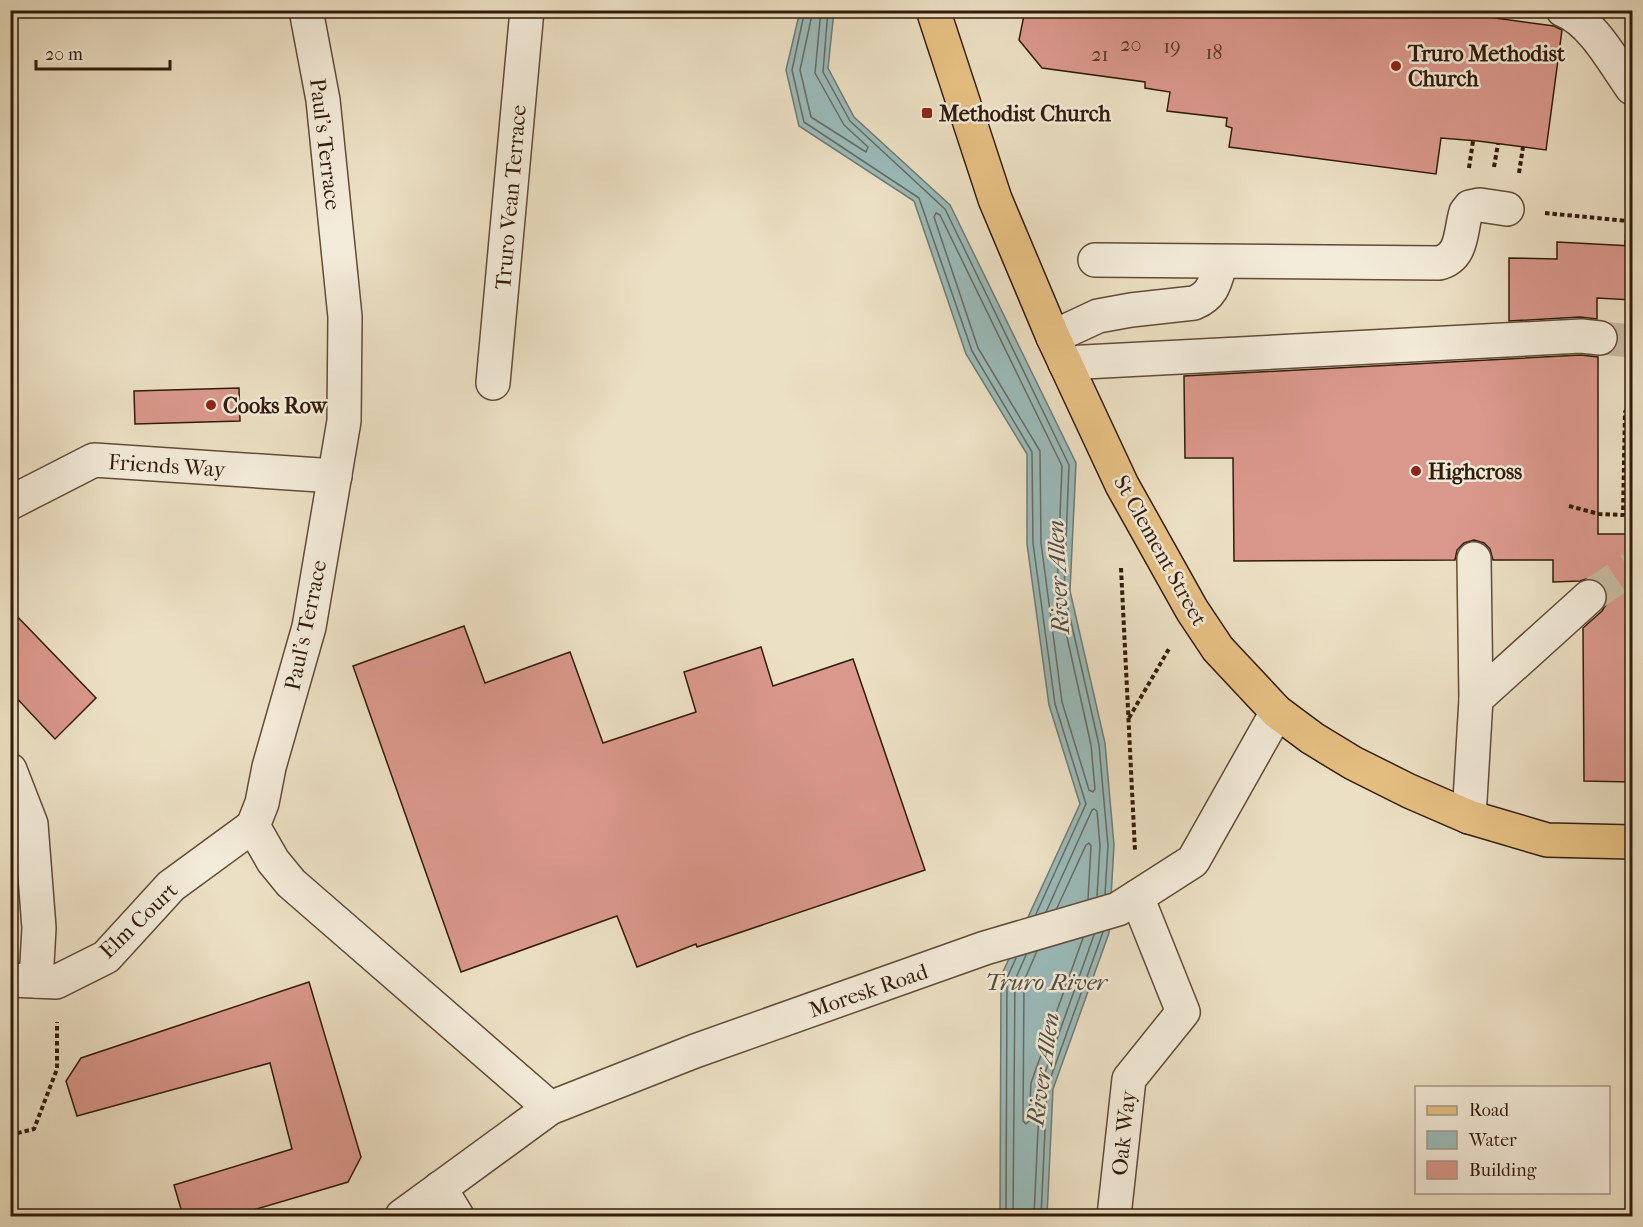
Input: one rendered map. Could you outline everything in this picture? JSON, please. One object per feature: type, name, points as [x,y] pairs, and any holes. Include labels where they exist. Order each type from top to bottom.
[{"type":"main road","name":"St Clement Street","points":[[933,10],[995,199],[1064,360],[1122,485],[1192,610],[1218,649],[1277,712],[1312,738],[1353,763],[1409,791],[1469,817],[1547,840],[1632,842]]},
{"type":"street","name":"Paul's Terrace","points":[[253,826],[262,803],[269,768],[309,627],[344,421],[345,317],[323,100],[306,10]]},
{"type":"street","name":"Truro Vean Terrace","points":[[493,383],[527,10]]},
{"type":"street","points":[[1564,11],[1586,24],[1632,88]]},
{"type":"street","points":[[1095,260],[1439,263],[1448,261],[1456,254],[1466,212],[1470,207],[1507,209]]},
{"type":"street","points":[[1064,360],[1098,316],[1194,303],[1204,299],[1213,290],[1221,262]]},
{"type":"street","points":[[1064,360],[1581,336],[1600,338]]},
{"type":"street","points":[[1064,360],[1185,378]]},
{"type":"street","name":"Friends Way","points":[[10,503],[94,460],[335,476]]},
{"type":"street","points":[[1469,817],[1476,699],[1474,560]]},
{"type":"street","points":[[1476,699],[1589,597]]},
{"type":"street","name":"Moresk Road","points":[[402,1216],[550,1108],[695,1051],[985,948],[1127,903],[1193,861],[1277,712]]},
{"type":"street","points":[[10,770],[31,824],[39,928],[34,981]]},
{"type":"street","points":[[253,826],[273,861],[291,884],[550,1108]]},
{"type":"street","name":"Elm Court","points":[[34,981],[106,957],[171,886],[253,826]]},
{"type":"street","name":"Oak Way","points":[[1114,1216],[1129,1078],[1183,1012],[1127,903]]},
{"type":"street","points":[[440,1188],[457,1216]]},
{"type":"path","points":[[1493,176],[1498,144]]},
{"type":"path","points":[[1626,245],[1632,172]]},
{"type":"path","points":[[1507,209],[1628,221]]},
{"type":"path","points":[[1569,506],[1599,514],[1623,514],[1625,412],[1632,404]]},
{"type":"path","points":[[1121,566],[1128,719],[1127,903]]},
{"type":"path","points":[[1128,719],[1192,610]]},
{"type":"path","points":[[10,1136],[34,1129],[57,1069],[34,981]]},
{"type":"water","name":"Truro River","points":[[800,11],[834,11],[828,68],[854,117],[950,205],[1076,463],[1070,591],[1105,743],[1114,845],[1109,933],[1053,1089],[1047,1216],[1000,1216],[1001,976],[1080,804],[1049,705],[1027,544],[1027,454],[966,354],[914,201],[799,126],[786,70]]},
{"type":"building","name":"Truro Methodist Church","points":[[1025,10],[1437,10],[1554,26],[1562,30],[1546,150],[1441,138],[1436,174],[1229,147],[1232,128],[1226,126],[1227,118],[1167,111],[1170,92],[1145,88],[1145,82],[1042,68],[1019,40]]},
{"type":"building","points":[[1557,242],[1632,246],[1632,300],[1597,298],[1597,319],[1580,317],[1509,321],[1509,258],[1557,259]]},
{"type":"building","name":"Highcross","points":[[1581,355],[1598,357],[1598,534],[1632,534],[1632,782],[1584,781],[1583,628],[1602,611],[1607,603],[1607,593],[1602,584],[1594,579],[1553,582],[1553,560],[1493,560],[1490,549],[1484,543],[1474,540],[1464,543],[1457,550],[1455,560],[1234,561],[1233,458],[1185,458],[1184,376]]},
{"type":"building","name":"Cooks Row","points":[[239,388],[240,421],[135,424],[134,391]]},
{"type":"building","points":[[10,609],[96,698],[55,739],[10,691]]},
{"type":"building","points":[[464,626],[485,683],[570,652],[603,743],[696,712],[684,672],[761,647],[773,686],[853,659],[925,870],[697,947],[696,944],[637,967],[617,916],[461,972],[353,666]]},
{"type":"building","points":[[309,982],[361,1157],[348,1182],[233,1216],[183,1216],[174,1185],[292,1149],[270,1063],[77,1116],[66,1081],[81,1058]]},
{"type":"tunnel","points":[[1600,338],[1632,341]]},
{"type":"tunnel","points":[[1589,597],[1632,568]]},
{"type":"place","name":"Truro Methodist Church","points":[[1396,66]]},
{"type":"place","name":"Methodist Church","points":[[927,113]]},
{"type":"place","name":"Cooks Row","points":[[211,405]]},
{"type":"place","name":"Highcross","points":[[1416,471]]},
{"type":"water label","name":"River Allen","points":[[1058,577]]},
{"type":"water label","name":"River Allen","points":[[1043,1069]]}]
